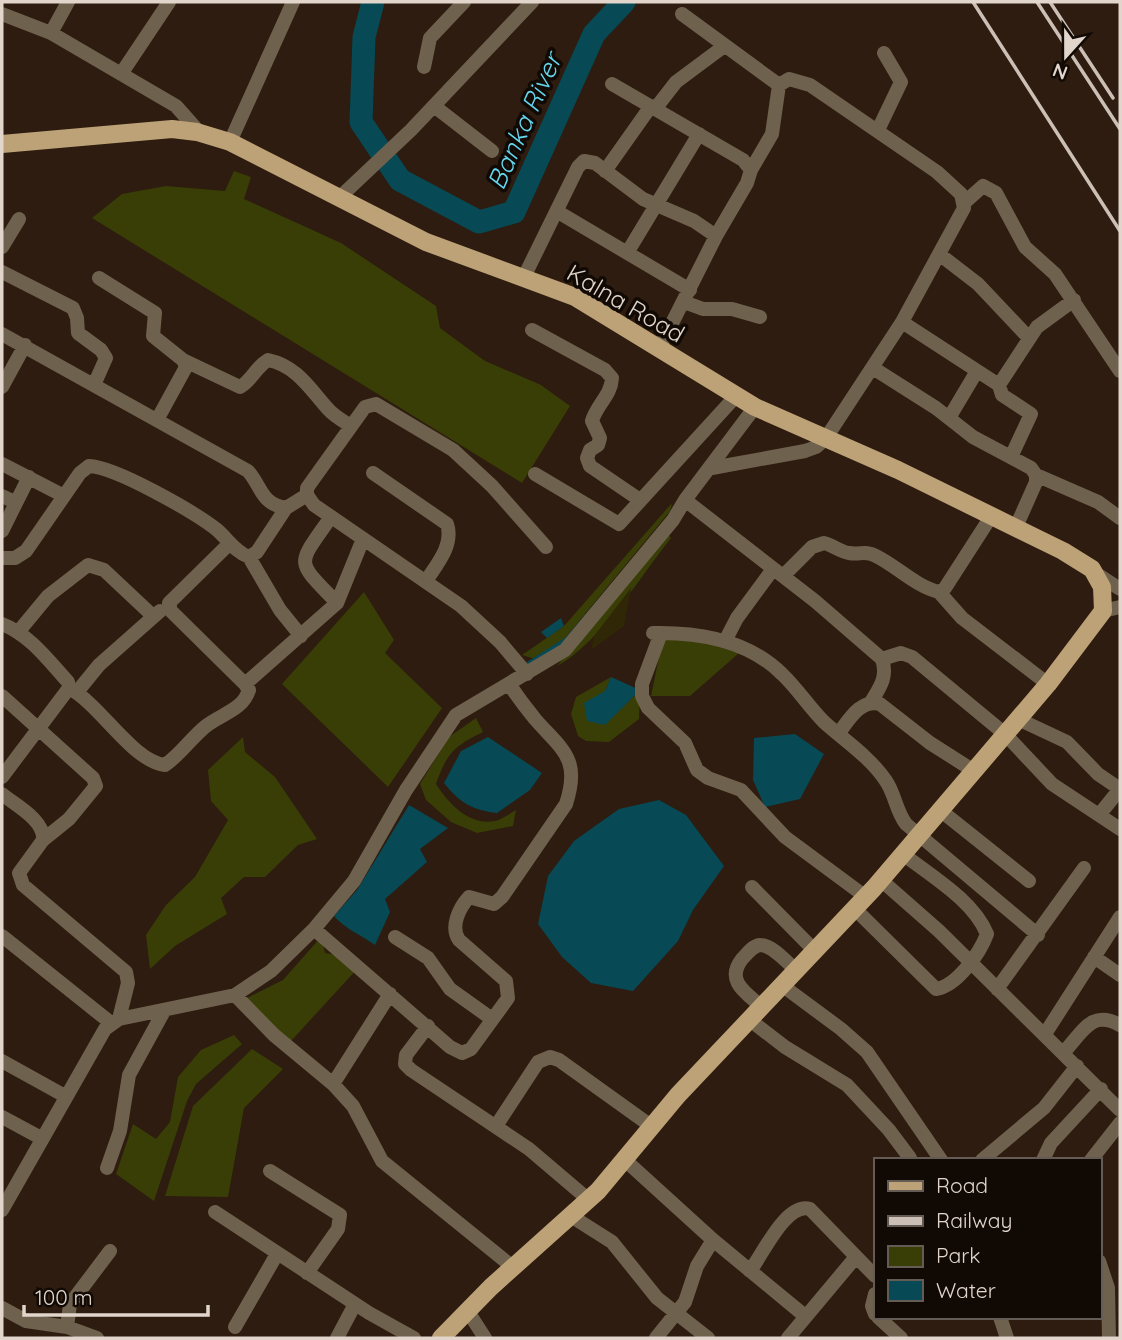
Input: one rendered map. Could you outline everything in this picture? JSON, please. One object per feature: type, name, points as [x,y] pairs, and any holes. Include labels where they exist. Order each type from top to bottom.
[{"type":"main road","name":"Kalna Road","points":[[2,144],[140,130],[200,132],[230,142],[426,242],[575,297],[755,407],[992,515],[1063,551],[1097,574]]},
{"type":"main road","points":[[442,1338],[467,1310],[589,1200],[651,1126],[881,880],[1111,609],[1097,574]]},
{"type":"street","points":[[51,33],[68,2]]},
{"type":"street","points":[[121,74],[169,2]]},
{"type":"street","points":[[230,142],[293,2]]},
{"type":"street","points":[[424,67],[430,38],[464,2]]},
{"type":"street","points":[[340,197],[411,130],[532,2]]},
{"type":"street","points":[[2,14],[51,33],[176,106],[200,132]]},
{"type":"street","points":[[682,14],[779,86]]},
{"type":"street","points":[[605,171],[676,82],[723,47]]},
{"type":"street","points":[[878,130],[901,82],[884,52]]},
{"type":"street","points":[[659,349],[716,236],[772,134],[779,86],[789,79],[798,79],[878,130],[937,172],[961,194],[963,212],[901,322],[826,438],[816,447],[805,451],[712,468]]},
{"type":"street","points":[[612,84],[743,160],[751,170]]},
{"type":"street","points":[[434,106],[492,152]]},
{"type":"street","points":[[627,253],[699,134]]},
{"type":"street","points":[[524,277],[578,167],[584,161],[595,163],[654,206],[694,221],[716,236]]},
{"type":"street","points":[[964,203],[977,189],[983,186],[990,188],[1025,247],[1055,274],[1120,371]]},
{"type":"street","points":[[558,212],[627,253],[703,310],[732,309],[760,317]]},
{"type":"street","points":[[2,247],[19,219]]},
{"type":"street","points":[[939,254],[978,284],[1029,338]]},
{"type":"street","points":[[2,272],[73,308],[78,318],[78,333],[101,350],[106,358],[94,385]]},
{"type":"street","points":[[99,278],[155,313],[153,337],[183,360],[240,387],[247,383],[259,365],[268,360],[277,362],[313,387],[328,410],[351,426]]},
{"type":"street","points":[[999,384],[1042,322],[1074,300]]},
{"type":"street","points":[[901,322],[999,384],[1002,395],[1031,414],[1010,457]]},
{"type":"street","points":[[532,330],[605,370],[612,378],[611,390],[594,412],[592,421],[600,438],[598,445],[590,450],[587,458],[590,466],[640,500]]},
{"type":"street","points":[[2,334],[248,471],[264,499],[286,508]]},
{"type":"street","points":[[2,387],[25,345]]},
{"type":"street","points":[[157,420],[183,375],[186,367],[183,360]]},
{"type":"street","points":[[873,368],[973,437],[1031,468],[1037,475],[1098,502],[1120,518]]},
{"type":"street","points":[[949,418],[977,371]]},
{"type":"street","points":[[536,474],[615,523],[623,521],[736,396]]},
{"type":"street","points":[[249,557],[257,552],[286,508],[307,495],[310,481],[365,407],[376,404],[453,450],[492,486],[546,547]]},
{"type":"street","points":[[2,936],[115,1021],[235,995],[271,971],[314,929],[354,881],[406,790],[456,715],[565,650],[673,520],[755,407]]},
{"type":"street","points":[[2,464],[64,496]]},
{"type":"street","points":[[2,558],[15,558],[26,551],[85,468],[95,466],[169,501],[209,524],[249,557],[280,610],[302,635]]},
{"type":"street","points":[[373,473],[447,524],[451,535],[449,543],[426,581]]},
{"type":"street","points":[[1016,527],[1037,475]]},
{"type":"street","points":[[2,531],[9,499],[29,477]]},
{"type":"street","points":[[307,495],[314,505],[461,606],[499,642],[527,674]]},
{"type":"street","points":[[685,500],[882,659],[886,670],[884,680],[872,702]]},
{"type":"street","points":[[939,592],[945,588],[992,515]]},
{"type":"street","points":[[331,517],[307,552],[304,567],[309,576],[337,603]]},
{"type":"street","points":[[246,684],[337,603],[363,539]]},
{"type":"street","points":[[2,777],[73,690],[169,603],[230,543]]},
{"type":"street","points":[[726,641],[743,608],[778,573],[812,547],[824,543],[844,552],[854,554],[864,551],[875,555],[927,589],[939,592],[962,618],[1048,684]]},
{"type":"street","points":[[19,631],[56,589],[88,565],[98,565],[153,616]]},
{"type":"street","name":"Kalna Road","points":[[1097,574],[1120,589]]},
{"type":"street","points":[[2,624],[19,631],[73,690],[134,747],[156,764],[166,765],[208,724],[240,705],[247,698],[249,690],[171,611],[169,603]]},
{"type":"street","points":[[903,854],[961,899],[983,925],[987,934],[984,943],[970,962],[945,988],[936,989],[860,903],[785,837],[741,790],[708,778],[697,770],[685,743],[648,708],[642,696],[642,684],[657,633],[684,632],[726,641],[761,657],[782,673],[838,734],[874,765],[887,783],[898,814],[1038,935]]},
{"type":"street","points":[[882,659],[901,653],[912,657],[1005,734],[1052,784],[1120,829]]},
{"type":"street","points":[[314,929],[450,1047],[462,1053],[471,1049],[508,998],[506,981],[459,940],[454,932],[454,925],[469,897],[494,904],[502,897],[566,804],[570,790],[571,759],[564,748],[536,720],[509,684]]},
{"type":"street","points":[[2,696],[93,778],[96,786],[69,820],[43,840],[21,870],[19,878],[125,972],[128,983],[115,1021],[93,1047],[2,1210]]},
{"type":"street","points":[[838,734],[863,705],[872,702],[880,704],[930,743],[974,771]]},
{"type":"street","points":[[1018,719],[1067,742],[1098,774],[1120,789],[1099,816]]},
{"type":"street","points":[[2,794],[40,825],[43,840]]},
{"type":"street","points":[[940,810],[1029,881]]},
{"type":"street","points":[[997,989],[1084,868]]},
{"type":"street","points":[[881,880],[1045,1034],[1120,1110]]},
{"type":"street","points":[[752,887],[815,951]]},
{"type":"street","points":[[1045,1034],[1120,917]]},
{"type":"street","points":[[395,937],[428,958],[450,989],[492,1019]]},
{"type":"street","points":[[797,971],[771,949],[760,945],[751,948],[736,967],[734,976],[756,1014],[785,1047],[848,1085],[889,1130],[910,1158]]},
{"type":"street","points":[[1094,957],[1120,975]]},
{"type":"street","points":[[783,986],[862,1046],[940,1158]]},
{"type":"street","points":[[333,1084],[390,994]]},
{"type":"street","points":[[235,995],[274,1035],[333,1084],[365,1125],[382,1161],[514,1268]]},
{"type":"street","points":[[107,1168],[120,1131],[130,1075],[164,1011]]},
{"type":"street","points":[[1063,1052],[1096,1018],[1105,1017],[1120,1025]]},
{"type":"street","points":[[428,1027],[406,1055],[405,1064],[529,1149],[589,1200]]},
{"type":"street","points":[[496,1126],[538,1062],[550,1057],[559,1060],[651,1126]]},
{"type":"street","points":[[2,1061],[65,1096]]},
{"type":"street","points":[[984,1158],[1044,1108],[1077,1066]]},
{"type":"street","points":[[1044,1158],[1051,1143],[1101,1090]]},
{"type":"street","points":[[2,1117],[41,1138]]},
{"type":"street","points":[[1093,1158],[1120,1123]]},
{"type":"street","points":[[625,1160],[713,1240],[805,1315]]},
{"type":"street","points":[[270,1171],[340,1215],[338,1229],[307,1273]]},
{"type":"street","points":[[750,1271],[773,1235],[794,1210],[802,1207],[810,1209],[874,1275]]},
{"type":"street","points":[[215,1212],[355,1304],[414,1338]]},
{"type":"street","points":[[571,1216],[612,1242],[657,1298],[708,1338]]},
{"type":"street","points":[[656,1338],[676,1315],[713,1240]]},
{"type":"street","points":[[57,1331],[70,1304],[110,1251]]},
{"type":"street","points":[[235,1327],[277,1254]]},
{"type":"street","points":[[788,1338],[855,1258]]},
{"type":"street","points":[[1101,1267],[1108,1288],[1109,1338]]},
{"type":"street","points":[[337,1338],[355,1304]]},
{"type":"street","points":[[2,1308],[26,1321],[57,1331],[97,1338]]},
{"type":"street","points":[[467,1310],[485,1338]]},
{"type":"street","points":[[879,1319],[901,1338]]},
{"type":"street","points":[[1001,1319],[1007,1338]]},
{"type":"green space","points":[[234,171],[251,177],[244,199],[341,243],[436,306],[440,328],[485,361],[541,385],[570,406],[522,483],[92,218],[122,194],[166,186],[225,191]]},
{"type":"green space","points":[[672,503],[670,511],[566,637],[535,659],[522,655],[564,626]]},
{"type":"green space","points":[[668,534],[671,538],[619,608],[589,641],[557,666]]},
{"type":"green space","points":[[364,592],[394,640],[385,653],[442,708],[388,787],[282,684]]},
{"type":"green space","points":[[663,638],[709,641],[739,653],[690,696],[651,696]]},
{"type":"green space","points":[[611,677],[605,691],[605,724],[640,690],[639,719],[609,742],[586,741],[578,736],[571,714],[576,697]]},
{"type":"green space","points":[[476,718],[483,732],[458,746],[448,758],[436,784],[460,812],[476,820],[498,820],[516,810],[513,826],[477,833],[451,822],[426,800],[420,784],[449,737]]},
{"type":"green space","points":[[243,737],[245,752],[275,777],[317,839],[298,845],[265,877],[244,877],[221,898],[227,914],[175,946],[150,969],[146,935],[166,905],[195,877],[228,820],[211,801],[208,770]]},
{"type":"green space","points":[[321,937],[325,953],[343,956],[358,968],[291,1041],[264,1020],[245,999],[283,980]]},
{"type":"green space","points":[[234,1035],[242,1044],[196,1084],[187,1101],[154,1201],[116,1174],[133,1124],[156,1139],[170,1122],[178,1077],[201,1050]]},
{"type":"green space","points":[[252,1049],[283,1069],[244,1108],[228,1197],[165,1196],[193,1106]]},
{"type":"sand","points":[[631,588],[624,626],[591,650],[594,636]]},
{"type":"water","points":[[676,508],[565,646],[533,665],[524,664],[566,637]]},
{"type":"water","points":[[561,618],[564,626],[547,638],[541,632]]},
{"type":"water","points":[[611,677],[640,690],[605,725],[587,721],[584,703],[605,691]]},
{"type":"water","points":[[795,734],[824,754],[800,799],[765,807],[753,780],[754,738]]},
{"type":"water","points":[[488,737],[542,773],[530,790],[497,813],[467,804],[444,783],[461,751]]},
{"type":"water","points":[[659,800],[686,815],[724,866],[693,910],[678,941],[633,991],[591,983],[562,957],[538,924],[548,876],[574,841],[619,809]]},
{"type":"water","points":[[409,805],[448,828],[420,849],[427,862],[385,899],[390,912],[375,945],[334,916],[357,890]]},
{"type":"waterway","name":"Banka River","points":[[373,2],[364,37],[361,122],[400,180],[479,222],[514,212],[594,34],[624,2]]},
{"type":"railway","points":[[973,2],[1120,231]]},
{"type":"railway","points":[[1037,2],[1120,129]]},
{"type":"railway","points":[[1050,2],[1113,98]]}]
